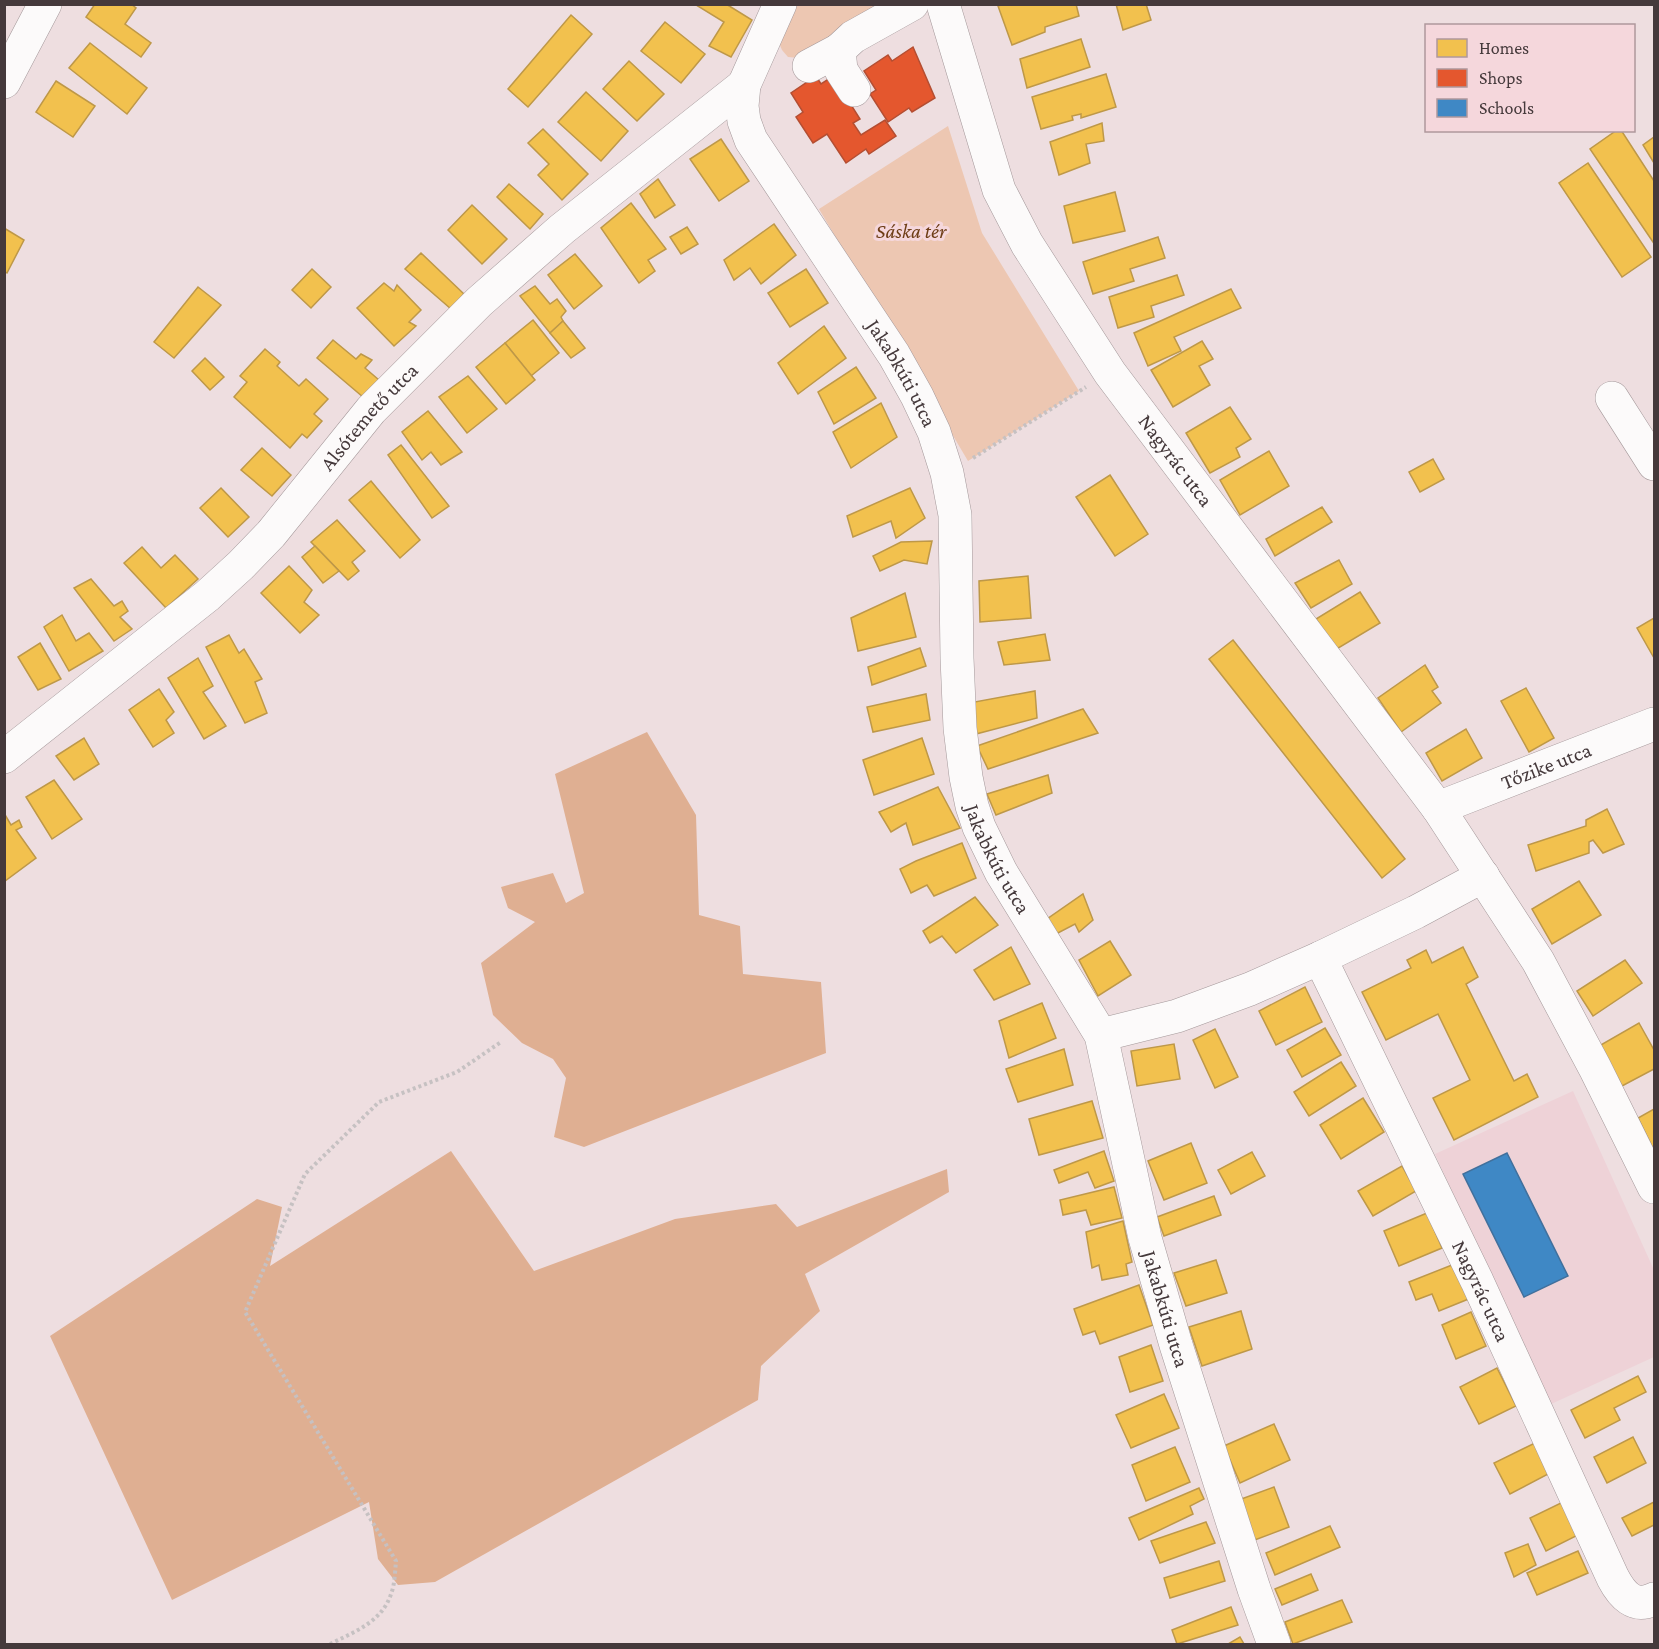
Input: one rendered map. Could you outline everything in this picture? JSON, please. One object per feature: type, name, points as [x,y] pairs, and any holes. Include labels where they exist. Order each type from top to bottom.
[{"type":"street","points":[[4,82],[45,4]]},
{"type":"street","points":[[744,85],[780,4]]},
{"type":"street","points":[[809,66],[839,50],[853,37],[912,4]]},
{"type":"street","name":"Nagyrác utca","points":[[943,4],[999,190],[1027,244],[1110,373],[1438,808],[1523,935],[1553,988],[1654,1187]]},
{"type":"street","points":[[839,50],[841,70],[854,90]]},
{"type":"street","name":"Jakabkúti utca","points":[[744,85],[742,106],[744,121],[751,140],[894,355],[918,396],[934,432],[947,473],[955,514],[960,728],[972,806],[979,827],[1001,872],[1101,1035],[1148,1249],[1176,1346],[1254,1589],[1274,1644]]},
{"type":"street","name":"Alsótemető utca","points":[[4,757],[207,596],[241,565],[271,534],[371,410],[479,302],[562,229],[744,85]]},
{"type":"street","points":[[1611,398],[1654,464]]},
{"type":"street","name":"Tőzike utca","points":[[1438,808],[1654,724]]},
{"type":"street","points":[[1101,1035],[1177,1016],[1250,989],[1416,912],[1483,876]]},
{"type":"street","name":"Nagyrác utca","points":[[1320,958],[1472,1271],[1613,1578],[1620,1591],[1628,1599],[1648,1602],[1654,1599]]},
{"type":"path","points":[[947,473],[1110,373]]},
{"type":"path","points":[[330,1644],[375,1619],[385,1608],[392,1592],[396,1561],[245,1312],[305,1174],[379,1102],[457,1072],[501,1042]]},
{"type":"shaded area","points":[[647,732],[696,815],[699,915],[740,926],[743,974],[821,982],[826,1053],[584,1147],[554,1137],[566,1078],[553,1059],[522,1043],[493,1015],[481,963],[535,922],[508,908],[501,887],[553,873],[566,903],[584,893],[555,774]]},
{"type":"shaded area","points":[[1573,1091],[1654,1270],[1654,1357],[1549,1405],[1435,1154]]},
{"type":"shaded area","points":[[451,1151],[534,1271],[675,1219],[776,1204],[797,1227],[947,1169],[949,1192],[805,1274],[820,1311],[761,1366],[758,1400],[435,1582],[398,1585],[378,1559],[369,1502],[172,1600],[50,1336],[257,1199],[282,1207],[270,1266]]},
{"type":"green space","points":[[793,5],[894,5],[799,58],[788,57],[779,43]]},
{"type":"green space","name":"Sáska tér","points":[[948,126],[982,233],[1079,391],[968,461],[819,209]]},
{"type":"building: Homes","points":[[95,4],[131,4],[136,8],[125,24],[151,43],[141,57],[86,17]]},
{"type":"building: Homes","points":[[726,4],[752,20],[731,57],[709,46],[724,22],[696,5]]},
{"type":"building: Homes","points":[[1004,4],[1076,4],[1079,16],[1045,27],[1045,32],[1012,45],[998,6]]},
{"type":"building: Homes","points":[[1116,4],[1146,4],[1151,20],[1123,30]]},
{"type":"building: Homes","points":[[571,15],[592,34],[528,107],[508,89]]},
{"type":"building: Homes","points":[[665,22],[705,54],[681,83],[641,51]]},
{"type":"building: Homes","points":[[1081,39],[1090,67],[1027,88],[1020,59]]},
{"type":"building: Homes","points":[[90,43],[147,88],[127,114],[69,68]]},
{"type":"building: Homes","points":[[629,61],[664,94],[637,121],[603,89]]},
{"type":"building: Homes","points":[[1106,74],[1116,107],[1081,118],[1081,114],[1072,116],[1073,120],[1041,129],[1032,97]]},
{"type":"building: Homes","points":[[56,81],[95,106],[73,137],[36,112]]},
{"type":"building: Homes","points":[[586,92],[628,131],[601,161],[558,122]]},
{"type":"building: Homes","points":[[1102,123],[1104,141],[1086,144],[1090,163],[1059,175],[1050,142]]},
{"type":"building: Homes","points":[[543,129],[588,174],[562,200],[538,175],[549,164],[528,143]]},
{"type":"building: Homes","points":[[1614,132],[1622,132],[1654,181],[1653,242],[1590,149]]},
{"type":"building: Homes","points":[[1654,137],[1654,163],[1643,145]]},
{"type":"building: Homes","points":[[721,139],[749,181],[719,201],[690,159]]},
{"type":"building: Homes","points":[[1588,163],[1651,257],[1622,277],[1559,183]]},
{"type":"building: Homes","points":[[658,179],[675,205],[655,218],[640,194]]},
{"type":"building: Homes","points":[[509,184],[543,214],[530,229],[497,197]]},
{"type":"building: Homes","points":[[1115,192],[1125,231],[1073,243],[1064,206]]},
{"type":"building: Homes","points":[[631,203],[666,249],[648,260],[655,271],[639,283],[601,228]]},
{"type":"building: Homes","points":[[472,205],[507,239],[482,264],[448,230]]},
{"type":"building: Homes","points":[[774,224],[796,255],[761,284],[750,268],[734,280],[724,260]]},
{"type":"building: Homes","points":[[687,227],[698,244],[681,254],[670,237]]},
{"type":"building: Homes","points":[[4,228],[24,240],[7,273],[4,271]]},
{"type":"building: Homes","points":[[1158,237],[1165,258],[1130,269],[1134,281],[1093,294],[1083,262]]},
{"type":"building: Homes","points":[[421,253],[464,294],[451,309],[405,269]]},
{"type":"building: Homes","points":[[575,254],[602,286],[574,309],[548,275]]},
{"type":"building: Homes","points":[[312,269],[331,287],[311,308],[292,290]]},
{"type":"building: Homes","points":[[806,269],[828,303],[790,327],[768,293]]},
{"type":"building: Homes","points":[[1177,275],[1184,295],[1151,306],[1154,317],[1118,328],[1109,297]]},
{"type":"building: Homes","points":[[384,283],[394,291],[397,285],[421,310],[409,322],[416,326],[394,346],[357,308]]},
{"type":"building: Homes","points":[[535,286],[550,304],[557,299],[566,311],[561,317],[563,321],[550,333],[520,296]]},
{"type":"building: Homes","points":[[198,287],[221,305],[174,358],[154,342]]},
{"type":"building: Homes","points":[[1231,289],[1241,308],[1174,337],[1181,351],[1148,366],[1134,333]]},
{"type":"building: Homes","points":[[533,320],[559,353],[531,376],[505,343]]},
{"type":"building: Homes","points":[[563,321],[585,348],[571,358],[550,333]]},
{"type":"building: Homes","points":[[824,326],[846,358],[798,394],[778,363]]},
{"type":"building: Homes","points":[[333,340],[356,359],[361,354],[372,360],[365,368],[379,380],[363,397],[317,358]]},
{"type":"building: Homes","points":[[1202,341],[1213,359],[1199,366],[1210,385],[1173,407],[1151,370]]},
{"type":"building: Homes","points":[[505,343],[535,380],[506,404],[476,367]]},
{"type":"building: Homes","points":[[265,349],[280,362],[277,366],[299,386],[306,379],[328,399],[314,414],[322,421],[307,438],[302,434],[290,448],[234,397],[247,382],[240,376]]},
{"type":"building: Homes","points":[[205,358],[224,377],[210,390],[192,371]]},
{"type":"building: Homes","points":[[856,367],[876,398],[834,424],[818,392]]},
{"type":"building: Homes","points":[[468,376],[497,409],[467,433],[439,397]]},
{"type":"building: Homes","points":[[881,403],[897,437],[851,468],[833,432]]},
{"type":"building: Homes","points":[[1230,407],[1251,439],[1236,448],[1240,457],[1210,473],[1186,433]]},
{"type":"building: Homes","points":[[428,411],[462,452],[441,465],[431,452],[422,460],[402,432]]},
{"type":"building: Homes","points":[[401,445],[449,506],[432,518],[388,455]]},
{"type":"building: Homes","points":[[262,448],[291,475],[272,496],[241,470]]},
{"type":"building: Homes","points":[[1269,451],[1289,486],[1240,515],[1220,480]]},
{"type":"building: Homes","points":[[1433,459],[1444,479],[1420,492],[1409,472]]},
{"type":"building: Homes","points":[[1110,475],[1148,534],[1115,556],[1076,497]]},
{"type":"building: Homes","points":[[371,481],[420,540],[400,558],[349,500]]},
{"type":"building: Homes","points":[[221,488],[249,517],[228,537],[200,508]]},
{"type":"building: Homes","points":[[910,488],[925,518],[896,538],[891,521],[853,537],[847,516]]},
{"type":"building: Homes","points":[[1322,507],[1332,522],[1275,556],[1266,539]]},
{"type":"building: Homes","points":[[337,520],[365,551],[352,562],[359,571],[348,580],[311,542]]},
{"type":"building: Homes","points":[[932,541],[927,564],[904,560],[880,571],[873,556],[901,542]]},
{"type":"building: Homes","points":[[315,546],[339,571],[323,583],[302,557]]},
{"type":"building: Homes","points":[[142,547],[161,568],[175,555],[198,579],[166,608],[124,563]]},
{"type":"building: Homes","points":[[1339,560],[1352,584],[1311,608],[1295,583]]},
{"type":"building: Homes","points":[[289,566],[312,590],[304,602],[319,615],[300,633],[261,593]]},
{"type":"building: Homes","points":[[1028,576],[1031,618],[980,622],[979,581]]},
{"type":"building: Homes","points":[[91,579],[114,606],[122,601],[128,611],[120,617],[132,629],[114,641],[74,588]]},
{"type":"building: Homes","points":[[1360,592],[1380,623],[1335,650],[1316,619]]},
{"type":"building: Homes","points":[[905,593],[916,637],[858,651],[851,618]]},
{"type":"building: Homes","points":[[62,615],[76,641],[89,633],[103,651],[69,671],[44,627]]},
{"type":"building: Homes","points":[[1654,618],[1654,658],[1637,628]]},
{"type":"building: Homes","points":[[1045,634],[1050,660],[1004,665],[998,642]]},
{"type":"building: Homes","points":[[229,635],[239,653],[244,649],[262,679],[255,682],[267,713],[245,723],[206,647]]},
{"type":"building: Homes","points":[[1233,640],[1405,859],[1382,878],[1209,659]]},
{"type":"building: Homes","points":[[40,643],[61,679],[38,690],[18,657]]},
{"type":"building: Homes","points":[[920,648],[926,666],[872,685],[868,667]]},
{"type":"building: Homes","points":[[198,658],[213,686],[203,692],[226,726],[204,739],[168,678]]},
{"type":"building: Homes","points":[[1425,665],[1438,687],[1432,691],[1441,703],[1401,732],[1378,698]]},
{"type":"building: Homes","points":[[1526,688],[1554,738],[1529,752],[1501,701]]},
{"type":"building: Homes","points":[[159,689],[174,712],[166,720],[174,733],[153,747],[129,710]]},
{"type":"building: Homes","points":[[1035,691],[1037,718],[976,734],[969,703]]},
{"type":"building: Homes","points":[[926,694],[930,720],[873,732],[867,707]]},
{"type":"building: Homes","points":[[1083,709],[1098,733],[988,769],[977,746]]},
{"type":"building: Homes","points":[[1466,729],[1482,758],[1442,781],[1426,753]]},
{"type":"building: Homes","points":[[84,738],[99,764],[74,780],[56,756]]},
{"type":"building: Homes","points":[[922,738],[934,774],[874,795],[863,760]]},
{"type":"building: Homes","points":[[1048,775],[1052,793],[996,815],[987,794]]},
{"type":"building: Homes","points":[[54,780],[82,819],[52,839],[26,797]]},
{"type":"building: Homes","points":[[938,787],[960,828],[913,845],[906,823],[891,832],[879,812]]},
{"type":"building: Homes","points":[[1607,809],[1624,844],[1603,853],[1593,840],[1589,842],[1589,853],[1536,871],[1528,845],[1586,826],[1586,820]]},
{"type":"building: Homes","points":[[4,813],[11,825],[19,820],[22,827],[16,830],[36,858],[5,881]]},
{"type":"building: Homes","points":[[962,843],[976,878],[934,896],[927,885],[911,893],[900,869]]},
{"type":"building: Homes","points":[[1579,881],[1601,915],[1552,944],[1532,909]]},
{"type":"building: Homes","points":[[1083,894],[1093,920],[1079,932],[1075,924],[1056,934],[1047,919]]},
{"type":"building: Homes","points":[[975,897],[998,925],[956,953],[942,936],[930,943],[923,931]]},
{"type":"building: Homes","points":[[1110,941],[1131,975],[1098,996],[1079,960]]},
{"type":"building: Homes","points":[[1011,947],[1030,984],[994,1000],[974,970]]},
{"type":"building: Homes","points":[[1463,947],[1478,977],[1466,984],[1514,1081],[1527,1074],[1538,1097],[1454,1140],[1433,1098],[1470,1080],[1438,1014],[1386,1040],[1362,992],[1411,968],[1407,960],[1426,950],[1432,963]]},
{"type":"building: Homes","points":[[1625,960],[1642,983],[1593,1016],[1577,991]]},
{"type":"building: Homes","points":[[1305,987],[1322,1022],[1276,1045],[1259,1011]]},
{"type":"building: Homes","points":[[1042,1003],[1056,1038],[1009,1058],[999,1021]]},
{"type":"building: Homes","points":[[1639,1023],[1654,1050],[1654,1069],[1622,1086],[1599,1046]]},
{"type":"building: Homes","points":[[1325,1028],[1341,1055],[1302,1077],[1287,1050]]},
{"type":"building: Homes","points":[[1215,1029],[1238,1077],[1215,1088],[1193,1040]]},
{"type":"building: Homes","points":[[1174,1044],[1180,1079],[1137,1086],[1131,1051]]},
{"type":"building: Homes","points":[[1064,1049],[1073,1085],[1018,1102],[1006,1069]]},
{"type":"building: Homes","points":[[1341,1062],[1356,1086],[1309,1116],[1294,1092]]},
{"type":"building: Homes","points":[[1363,1098],[1384,1132],[1341,1159],[1320,1125]]},
{"type":"building: Homes","points":[[1092,1101],[1103,1138],[1039,1155],[1029,1119]]},
{"type":"building: Homes","points":[[1654,1109],[1654,1151],[1638,1118]]},
{"type":"building: Homes","points":[[1191,1143],[1207,1183],[1164,1200],[1148,1161]]},
{"type":"building: Homes","points":[[1104,1151],[1114,1181],[1095,1188],[1088,1172],[1059,1183],[1054,1170]]},
{"type":"building: Homes","points":[[1252,1152],[1265,1176],[1231,1194],[1218,1170]]},
{"type":"building: Homes","points":[[1402,1166],[1416,1191],[1373,1216],[1358,1191]]},
{"type":"building: Homes","points":[[1114,1187],[1122,1218],[1091,1225],[1086,1210],[1063,1215],[1060,1200]]},
{"type":"building: Homes","points":[[1214,1196],[1221,1215],[1164,1236],[1157,1217]]},
{"type":"building: Homes","points":[[1427,1213],[1442,1248],[1399,1266],[1384,1231]]},
{"type":"building: Homes","points":[[1123,1221],[1132,1262],[1126,1264],[1128,1275],[1102,1280],[1099,1265],[1092,1268],[1086,1232]]},
{"type":"building: Homes","points":[[1216,1260],[1227,1293],[1186,1306],[1174,1273]]},
{"type":"building: Homes","points":[[1457,1263],[1471,1298],[1439,1311],[1432,1294],[1416,1300],[1409,1282]]},
{"type":"building: Homes","points":[[1139,1285],[1153,1325],[1100,1344],[1095,1331],[1083,1335],[1074,1309]]},
{"type":"building: Homes","points":[[1241,1311],[1252,1349],[1202,1366],[1189,1327]]},
{"type":"building: Homes","points":[[1471,1312],[1486,1346],[1456,1359],[1442,1325]]},
{"type":"building: Homes","points":[[1151,1345],[1163,1381],[1130,1392],[1119,1357]]},
{"type":"building: Homes","points":[[1497,1368],[1516,1406],[1479,1424],[1460,1387]]},
{"type":"building: Homes","points":[[1638,1376],[1646,1392],[1614,1408],[1620,1420],[1585,1438],[1571,1410]]},
{"type":"building: Homes","points":[[1164,1394],[1179,1428],[1131,1448],[1116,1415]]},
{"type":"building: Homes","points":[[1274,1424],[1290,1460],[1240,1483],[1224,1446]]},
{"type":"building: Homes","points":[[1633,1437],[1646,1463],[1607,1483],[1594,1457]]},
{"type":"building: Homes","points":[[1537,1442],[1552,1472],[1510,1494],[1494,1463]]},
{"type":"building: Homes","points":[[1175,1447],[1190,1482],[1146,1501],[1132,1465]]},
{"type":"building: Homes","points":[[1274,1487],[1289,1527],[1252,1541],[1236,1501]]},
{"type":"building: Homes","points":[[1199,1488],[1204,1499],[1190,1506],[1193,1514],[1139,1540],[1129,1518]]},
{"type":"building: Homes","points":[[1563,1502],[1580,1534],[1546,1551],[1530,1518]]},
{"type":"building: Homes","points":[[1654,1502],[1654,1525],[1632,1536],[1622,1518]]},
{"type":"building: Homes","points":[[1206,1522],[1215,1543],[1160,1563],[1151,1541]]},
{"type":"building: Homes","points":[[1330,1526],[1340,1547],[1275,1575],[1266,1553]]},
{"type":"building: Homes","points":[[1528,1544],[1536,1565],[1514,1577],[1505,1553]]},
{"type":"building: Homes","points":[[1578,1551],[1588,1573],[1537,1595],[1527,1573]]},
{"type":"building: Homes","points":[[1219,1561],[1225,1581],[1170,1598],[1164,1578]]},
{"type":"building: Homes","points":[[1311,1574],[1318,1590],[1282,1605],[1275,1589]]},
{"type":"building: Homes","points":[[1342,1600],[1352,1622],[1293,1644],[1285,1622]]},
{"type":"building: Homes","points":[[1231,1607],[1238,1625],[1177,1644],[1172,1630]]},
{"type":"building: Homes","points":[[1240,1637],[1244,1644],[1228,1644]]},
{"type":"building: Shops","points":[[913,47],[935,98],[912,112],[909,108],[888,122],[870,94],[876,90],[864,71],[888,55],[892,61]]},
{"type":"building: Shops","points":[[838,73],[846,97],[860,119],[853,123],[861,135],[885,120],[896,136],[869,154],[866,149],[846,163],[827,134],[813,143],[796,117],[803,112],[791,93],[816,76],[821,84]]},
{"type":"building: Schools","points":[[1507,1153],[1568,1276],[1524,1297],[1463,1174]]}]
